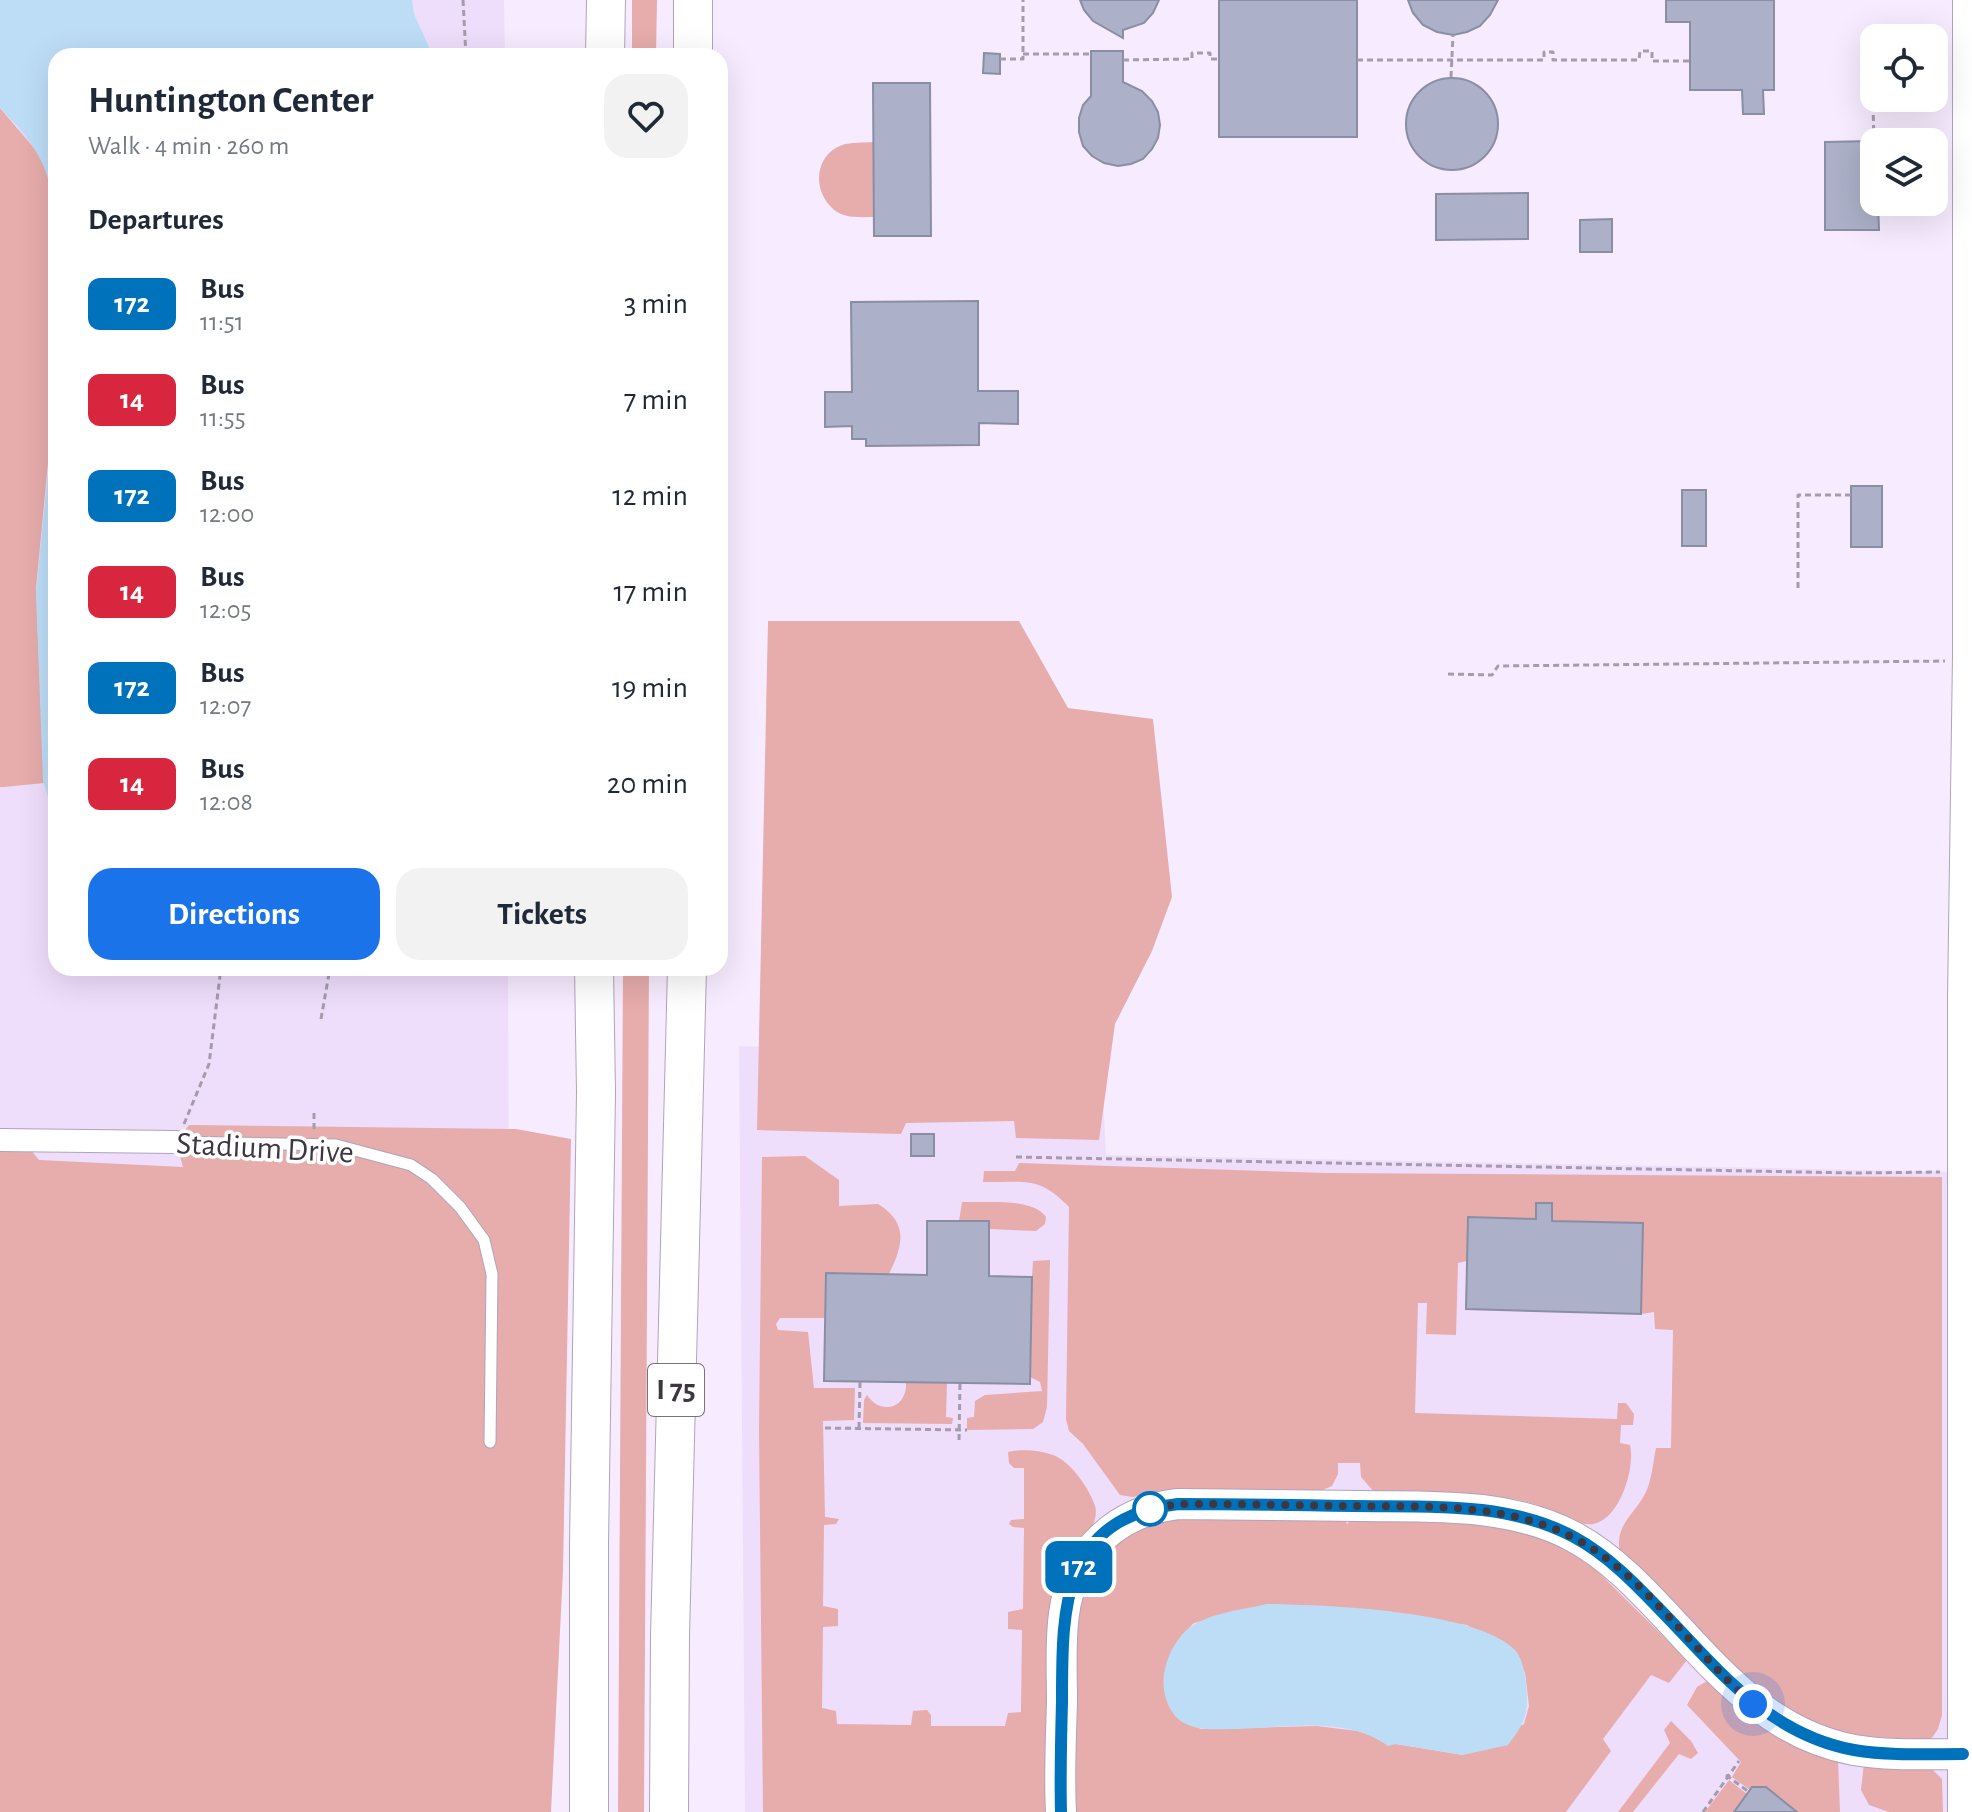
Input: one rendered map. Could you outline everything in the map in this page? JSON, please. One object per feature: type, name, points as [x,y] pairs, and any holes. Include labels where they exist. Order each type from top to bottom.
[{"type":"highway","points":[[605,48],[606,0]]},
{"type":"highway","points":[[693,0],[693,48]]},
{"type":"highway","points":[[589,1812],[589,1544],[596,1092],[594,976]]},
{"type":"highway","name":"I 75","points":[[669,1812],[670,1636],[687,976]]},
{"type":"highway","points":[[577,1812],[589,1544]]},
{"type":"street","points":[[1963,1812],[1963,1172],[1970,669],[1968,0]]},
{"type":"street","name":"Stadium Drive","points":[[0,1140],[176,1142]]},
{"type":"street","points":[[1061,1812],[1064,1614],[1074,1576],[1087,1553],[1112,1528],[1139,1512],[1178,1504],[1469,1509],[1536,1521],[1573,1537],[1618,1568],[1731,1685],[1775,1720],[1800,1733],[1854,1750],[1963,1754]]},
{"type":"lane","name":"Stadium Drive","points":[[176,1142],[336,1145],[411,1165],[432,1179],[460,1207],[484,1240],[492,1274],[490,1442]]},
{"type":"path","points":[[463,0],[466,48]]},
{"type":"path","points":[[1000,59],[1023,59],[1023,0]]},
{"type":"path","points":[[1451,77],[1453,35]]},
{"type":"path","points":[[1357,60],[1544,60],[1544,52],[1553,52],[1553,60],[1639,60],[1640,51],[1652,51],[1652,61],[1690,61]]},
{"type":"path","points":[[1123,60],[1192,59],[1192,53],[1210,53],[1210,59],[1219,59]]},
{"type":"path","points":[[1023,54],[1091,54]]},
{"type":"path","points":[[1798,588],[1798,495],[1851,495]]},
{"type":"path","points":[[1448,674],[1492,675],[1498,666],[1942,662],[1970,669]]},
{"type":"path","points":[[176,1142],[209,1064],[220,976]]},
{"type":"path","points":[[321,1019],[329,976]]},
{"type":"path","points":[[1016,1157],[1838,1173],[1963,1172]]},
{"type":"path","points":[[859,1428],[860,1382]]},
{"type":"path","points":[[959,1440],[960,1383]]},
{"type":"path","points":[[860,1394],[866,1392]]},
{"type":"path","points":[[825,1428],[967,1430]]},
{"type":"path","points":[[1703,1812],[1739,1761]]},
{"type":"path","points":[[1727,1776],[1749,1792]]},
{"type":"shaded area","points":[[0,0],[504,0],[505,48],[48,48],[48,976],[508,976],[510,1474],[0,1812]]},
{"type":"shaded area","points":[[632,0],[657,0],[656,48],[632,48]]},
{"type":"shaded area","points":[[0,108],[46,162],[48,170],[48,463],[36,588],[44,783],[0,787]]},
{"type":"shaded area","points":[[874,142],[874,217],[841,214],[832,208],[821,192],[819,173],[822,164],[826,156],[842,145]]},
{"type":"shaded area","points":[[768,621],[1019,621],[1068,708],[1153,719],[1172,897],[1152,951],[1115,1024],[1099,1140],[1016,1138],[1014,1121],[906,1123],[901,1134],[757,1130]]},
{"type":"shaded area","points":[[623,976],[649,976],[644,1812],[618,1812]]},
{"type":"shaded area","points":[[739,1046],[1101,1059],[1106,1155],[1963,1172],[1972,1812],[745,1812]]},
{"type":"shaded area","points":[[189,1125],[516,1129],[571,1139],[563,1571],[551,1812],[0,1812],[0,1151],[29,1148],[39,1160],[183,1167],[176,1142]]},
{"type":"shaded area","points":[[805,1156],[839,1180],[839,1206],[878,1204],[895,1219],[900,1235],[898,1254],[889,1274],[826,1273],[825,1318],[780,1318],[776,1324],[778,1330],[808,1332],[814,1388],[855,1388],[854,1420],[823,1421],[825,1517],[839,1519],[836,1524],[824,1525],[823,1606],[838,1609],[838,1626],[823,1627],[822,1708],[836,1711],[837,1724],[911,1725],[913,1711],[927,1710],[931,1715],[931,1726],[1005,1726],[1008,1713],[1021,1712],[1022,1630],[1008,1629],[1008,1612],[1023,1609],[1024,1528],[1009,1524],[1011,1520],[1024,1519],[1024,1468],[1014,1468],[1009,1463],[1008,1452],[1030,1450],[1053,1455],[1078,1475],[1096,1513],[1049,1812],[763,1812],[759,1430],[762,1157]]},
{"type":"shaded area","points":[[1019,1163],[1326,1173],[1942,1177],[1942,1715],[1938,1729],[1931,1739],[1862,1739],[1821,1729],[1783,1711],[1748,1683],[1620,1553],[1620,1534],[1646,1492],[1656,1448],[1671,1448],[1673,1330],[1655,1329],[1654,1312],[1641,1314],[1643,1223],[1552,1221],[1552,1203],[1536,1203],[1536,1219],[1468,1218],[1467,1261],[1458,1263],[1456,1335],[1426,1334],[1427,1303],[1418,1303],[1415,1413],[1617,1419],[1618,1403],[1626,1403],[1634,1414],[1633,1425],[1621,1425],[1620,1443],[1630,1445],[1629,1475],[1621,1498],[1601,1521],[1580,1523],[1544,1507],[1504,1497],[1374,1492],[1361,1477],[1360,1463],[1338,1463],[1338,1474],[1332,1486],[1318,1492],[1175,1490],[1133,1497],[1120,1495],[1083,1444],[1069,1431],[1066,1419],[1069,1207],[1039,1185],[983,1182],[984,1171],[1015,1171]]},
{"type":"shaded area","points":[[962,1202],[1007,1202],[1030,1206],[1046,1217],[1045,1224],[1036,1231],[989,1229],[989,1221],[959,1221]]},
{"type":"shaded area","points":[[1050,1260],[1047,1407],[1043,1422],[1033,1429],[967,1430],[967,1418],[974,1417],[975,1401],[985,1395],[1042,1391],[1040,1382],[1030,1377],[1032,1277],[1033,1261]]},
{"type":"shaded area","points":[[906,1383],[947,1383],[946,1417],[953,1418],[952,1424],[863,1423],[867,1395],[879,1406],[892,1406],[902,1398]]},
{"type":"shaded area","points":[[1201,1515],[1343,1517],[1347,1524],[1353,1518],[1503,1521],[1584,1558],[1687,1660],[1669,1683],[1651,1675],[1603,1739],[1611,1751],[1566,1812],[1074,1812],[1076,1603],[1089,1567],[1115,1539],[1152,1519]],"holes":[[[1268,1604],[1394,1613],[1467,1625],[1525,1672],[1529,1706],[1524,1724],[1463,1755],[1396,1744],[1366,1732],[1317,1726],[1201,1729],[1181,1721],[1165,1671],[1172,1650],[1194,1623]]]},
{"type":"shaded area","points":[[1707,1681],[1767,1730],[1800,1748],[1838,1760],[1840,1812],[1797,1812],[1750,1790],[1732,1777],[1741,1762],[1687,1705],[1697,1687]]},
{"type":"shaded area","points":[[1671,1721],[1698,1753],[1691,1759],[1679,1754],[1633,1812],[1618,1812],[1670,1743],[1664,1730]]},
{"type":"shaded area","points":[[1864,1763],[1932,1769],[1942,1779],[1943,1812],[1889,1812],[1869,1805],[1861,1790]]},
{"type":"shaded area","points":[[1729,1780],[1747,1794],[1734,1812],[1705,1812]]},
{"type":"water","points":[[0,0],[412,0],[414,14],[429,48],[48,48],[48,180],[35,150],[0,108]]},
{"type":"water","points":[[48,473],[48,797],[43,781],[36,592]]},
{"type":"water","points":[[1268,1604],[1397,1612],[1466,1626],[1494,1636],[1514,1649],[1523,1665],[1527,1702],[1522,1723],[1508,1745],[1463,1755],[1396,1744],[1388,1746],[1371,1736],[1334,1727],[1207,1729],[1181,1721],[1170,1707],[1163,1683],[1170,1653],[1178,1640],[1200,1621]]},
{"type":"building","points":[[1080,0],[1159,0],[1144,23],[1123,30],[1123,38],[1093,21]]},
{"type":"building","points":[[1219,0],[1357,0],[1357,137],[1219,137]]},
{"type":"building","points":[[1408,0],[1498,0],[1480,26],[1453,35],[1423,25],[1413,13]]},
{"type":"building","points":[[1666,0],[1774,0],[1774,90],[1763,90],[1764,114],[1743,114],[1742,90],[1690,90],[1690,22],[1666,22]]},
{"type":"building","points":[[1091,51],[1123,51],[1123,82],[1142,91],[1158,112],[1158,138],[1143,159],[1131,164],[1118,166],[1104,163],[1083,146],[1079,118],[1083,105],[1091,96]]},
{"type":"building","points":[[984,53],[1000,54],[1000,74],[983,73]]},
{"type":"building","points":[[1452,78],[1470,82],[1484,92],[1494,106],[1498,124],[1494,142],[1484,156],[1470,166],[1452,170],[1434,166],[1420,156],[1410,142],[1406,124],[1410,106],[1420,92],[1434,82]]},
{"type":"building","points":[[873,83],[930,83],[931,236],[874,236]]},
{"type":"building","points":[[1860,141],[1860,216],[1878,216],[1879,230],[1825,230],[1825,142]]},
{"type":"building","points":[[1528,193],[1528,239],[1436,240],[1436,194]]},
{"type":"building","points":[[1612,219],[1612,252],[1580,252],[1580,220]]},
{"type":"building","points":[[978,301],[978,391],[1018,391],[1018,424],[979,423],[979,445],[866,446],[866,439],[852,439],[852,426],[825,427],[825,392],[852,392],[851,302]]},
{"type":"building","points":[[1851,486],[1882,486],[1882,547],[1851,547]]},
{"type":"building","points":[[1682,490],[1706,490],[1706,546],[1682,546]]},
{"type":"building","points":[[911,1134],[934,1134],[934,1156],[911,1156]]},
{"type":"building","points":[[1536,1203],[1552,1203],[1552,1221],[1643,1223],[1641,1314],[1466,1309],[1468,1217],[1536,1219]]},
{"type":"building","points":[[927,1221],[989,1221],[989,1276],[1032,1277],[1030,1384],[824,1381],[826,1273],[927,1275]]},
{"type":"building","points":[[1752,1787],[1766,1787],[1797,1812],[1734,1812]]},
{"type":"bus line","name":"172","points":[[1061,1812],[1062,1658],[1069,1588],[1087,1553],[1105,1533],[1139,1512],[1178,1504],[1469,1509],[1523,1517],[1573,1537],[1597,1551],[1658,1607],[1731,1685],[1775,1720],[1826,1743],[1854,1750],[1963,1754]]},
{"type":"route","points":[[1150,1509],[1139,1512],[1178,1504],[1413,1507],[1469,1509],[1523,1517],[1573,1537],[1618,1568],[1753,1704]]}]
